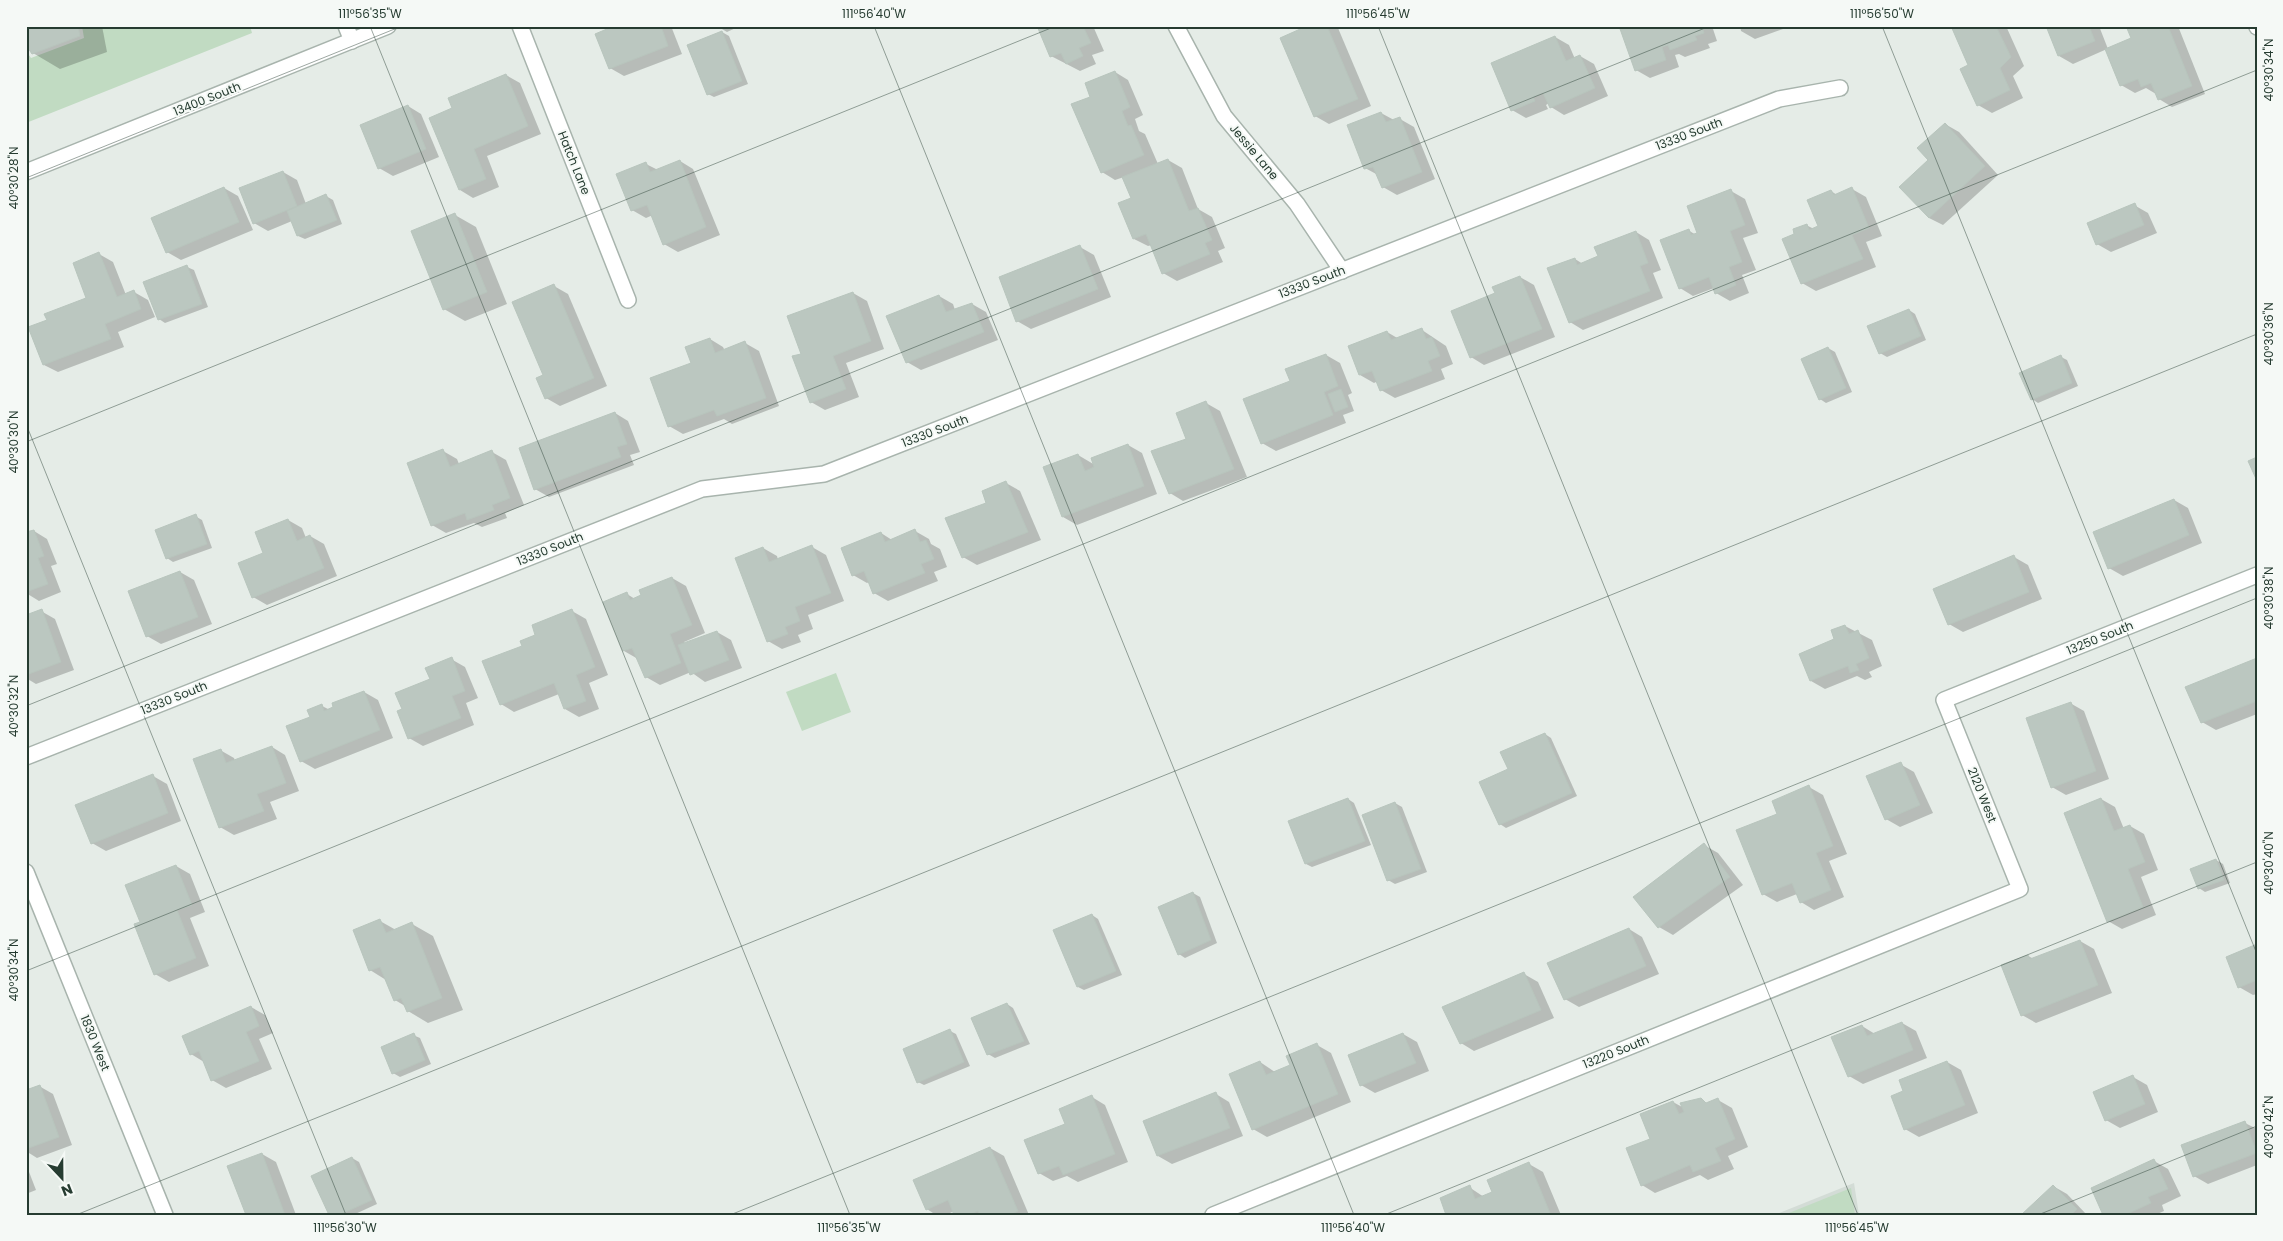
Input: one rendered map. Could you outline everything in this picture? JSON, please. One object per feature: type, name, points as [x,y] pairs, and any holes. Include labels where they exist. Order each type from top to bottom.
[{"type":"street","points":[[346,26],[352,41]]},
{"type":"street","name":"13400 South","points":[[26,172],[388,26]]},
{"type":"street","name":"Hatch Lane","points":[[520,26],[628,300]]},
{"type":"street","name":"Jessie Lane","points":[[1176,26],[1224,116],[1297,204],[1342,270]]},
{"type":"street","name":"13330 South","points":[[26,757],[702,489],[824,474],[1779,99],[1840,88]]},
{"type":"street","name":"13250 South","points":[[1944,700],[2257,575]]},
{"type":"street","name":"2120 West","points":[[1944,700],[2020,889]]},
{"type":"street","name":"1830 West","points":[[26,872],[164,1215]]},
{"type":"street","name":"13220 South","points":[[1213,1215],[2020,889]]},
{"type":"shaded area","points":[[1854,1183],[1859,1215],[1774,1215]]},
{"type":"green space","points":[[82,26],[250,26],[252,33],[26,123],[26,51],[31,58],[84,38]]},
{"type":"green space","points":[[836,673],[851,712],[802,731],[786,692]]},
{"type":"green space","points":[[1851,1188],[1855,1215],[1784,1215]]},
{"type":"building","points":[[26,26],[78,26],[80,36],[32,54],[26,45]]},
{"type":"building","points":[[614,26],[661,26],[668,46],[609,69],[595,34]]},
{"type":"building","points":[[1037,26],[1083,26],[1091,43],[1079,48],[1083,56],[1066,64],[1061,53],[1050,57]]},
{"type":"building","points":[[1307,26],[1327,26],[1358,99],[1314,117],[1280,38]]},
{"type":"building","points":[[1619,26],[1702,26],[1704,33],[1695,36],[1697,40],[1670,50],[1668,45],[1662,47],[1666,60],[1635,71]]},
{"type":"building","points":[[1951,26],[1996,26],[2011,57],[2000,68],[2010,90],[1977,106],[1960,69],[1968,65]]},
{"type":"building","points":[[2046,26],[2089,26],[2095,41],[2058,56]]},
{"type":"building","points":[[2126,26],[2168,26],[2192,86],[2158,100],[2151,83],[2141,87],[2138,79],[2120,86],[2105,49],[2131,38]]},
{"type":"building","points":[[722,31],[742,81],[707,95],[687,45]]},
{"type":"building","points":[[1555,36],[1566,61],[1580,55],[1595,88],[1550,108],[1543,93],[1533,97],[1535,101],[1511,111],[1491,63]]},
{"type":"building","points":[[1115,71],[1130,107],[1122,111],[1128,126],[1131,125],[1144,155],[1101,173],[1071,104],[1090,97],[1085,83]]},
{"type":"building","points":[[506,74],[528,126],[474,149],[486,179],[459,190],[429,118],[452,108],[448,98]]},
{"type":"building","points":[[408,105],[426,149],[378,169],[360,125]]},
{"type":"building","points":[[1381,112],[1386,122],[1400,117],[1422,172],[1382,188],[1373,167],[1364,169],[1347,125]]},
{"type":"building","points":[[1945,123],[1985,166],[1929,218],[1899,187],[1928,160],[1917,148]]},
{"type":"building","points":[[1168,159],[1189,211],[1198,208],[1212,240],[1205,243],[1210,254],[1162,274],[1146,234],[1133,239],[1118,203],[1131,198],[1122,177]]},
{"type":"building","points":[[680,160],[706,227],[663,245],[647,205],[631,211],[616,174],[646,162],[650,172]]},
{"type":"building","points":[[283,171],[297,206],[253,224],[239,188]]},
{"type":"building","points":[[224,187],[239,222],[166,253],[151,218]]},
{"type":"building","points":[[1852,187],[1869,228],[1852,235],[1863,259],[1801,284],[1782,239],[1794,234],[1793,229],[1807,224],[1809,230],[1818,226],[1807,200],[1831,190],[1834,195]]},
{"type":"building","points":[[1731,189],[1745,225],[1730,231],[1742,262],[1729,267],[1736,285],[1715,294],[1709,277],[1679,289],[1660,240],[1689,229],[1691,235],[1697,233],[1687,206]]},
{"type":"building","points":[[326,194],[337,220],[297,236],[287,211]]},
{"type":"building","points":[[2135,203],[2144,225],[2096,245],[2087,223]]},
{"type":"building","points":[[455,213],[487,292],[443,310],[411,231]]},
{"type":"building","points":[[1636,231],[1648,263],[1640,266],[1650,291],[1569,323],[1547,268],[1575,258],[1577,265],[1598,256],[1594,247]]},
{"type":"building","points":[[1080,245],[1098,289],[1016,322],[999,277]]},
{"type":"building","points":[[99,252],[117,297],[134,290],[141,309],[105,324],[111,339],[43,365],[28,327],[47,320],[44,314],[86,298],[73,263]]},
{"type":"building","points":[[187,265],[202,304],[158,320],[143,282]]},
{"type":"building","points":[[1520,276],[1542,329],[1470,358],[1451,311],[1495,293],[1492,287]]},
{"type":"building","points":[[554,284],[594,378],[545,399],[536,378],[543,375],[512,302]]},
{"type":"building","points":[[853,292],[871,341],[833,356],[846,389],[810,403],[792,356],[801,354],[787,316]]},
{"type":"building","points":[[939,295],[946,312],[972,303],[984,332],[906,363],[886,316]]},
{"type":"building","points":[[1909,309],[1921,336],[1879,354],[1867,326]]},
{"type":"building","points":[[1422,328],[1426,339],[1432,337],[1440,356],[1428,361],[1432,371],[1380,391],[1372,371],[1359,375],[1348,346],[1387,331],[1391,340]]},
{"type":"building","points":[[710,338],[715,353],[745,341],[766,398],[717,416],[714,410],[668,427],[650,378],[691,363],[685,347]]},
{"type":"building","points":[[1828,347],[1846,388],[1819,400],[1801,359]]},
{"type":"building","points":[[1326,354],[1338,386],[1324,392],[1333,415],[1261,444],[1243,399],[1290,381],[1285,369]]},
{"type":"building","points":[[2061,355],[2072,383],[2031,400],[2019,373]]},
{"type":"building","points":[[1341,389],[1348,407],[1335,412],[1328,394]]},
{"type":"building","points":[[1206,401],[1234,469],[1169,494],[1151,451],[1186,439],[1176,413]]},
{"type":"building","points":[[615,412],[627,444],[617,447],[621,457],[534,490],[519,448]]},
{"type":"building","points":[[1128,444],[1144,486],[1062,517],[1043,467],[1078,454],[1085,471],[1094,467],[1091,458]]},
{"type":"building","points":[[443,449],[450,467],[492,450],[510,498],[492,505],[494,510],[467,520],[465,513],[431,526],[407,463]]},
{"type":"building","points":[[2257,457],[2257,481],[2248,461]]},
{"type":"building","points":[[1006,481],[1028,532],[962,558],[945,518],[986,503],[982,491]]},
{"type":"building","points":[[2174,499],[2189,535],[2108,569],[2093,532]]},
{"type":"building","points":[[196,514],[207,544],[166,559],[155,530]]},
{"type":"building","points":[[288,519],[297,541],[310,535],[324,568],[252,598],[238,563],[263,553],[255,532]]},
{"type":"building","points":[[915,529],[920,542],[926,540],[934,559],[921,564],[925,573],[873,594],[864,571],[852,576],[841,548],[881,532],[885,542]]},
{"type":"building","points":[[34,530],[44,556],[38,558],[48,584],[26,592],[26,532]]},
{"type":"building","points":[[812,545],[831,593],[795,607],[800,621],[785,627],[788,634],[767,642],[735,558],[763,547],[769,562]]},
{"type":"building","points":[[2014,555],[2029,592],[1948,625],[1933,589]]},
{"type":"building","points":[[180,571],[198,617],[146,637],[128,591]]},
{"type":"building","points":[[672,577],[692,625],[670,634],[681,663],[645,678],[632,648],[623,651],[603,602],[627,592],[630,600],[641,595],[639,590]]},
{"type":"building","points":[[42,609],[61,662],[26,675],[26,615]]},
{"type":"building","points":[[572,609],[595,667],[576,675],[586,701],[564,709],[554,683],[500,705],[482,661],[522,646],[520,641],[535,635],[532,625]]},
{"type":"building","points":[[1845,625],[1849,634],[1858,630],[1869,658],[1856,664],[1859,670],[1850,673],[1848,666],[1810,681],[1799,654],[1834,639],[1831,630]]},
{"type":"building","points":[[717,631],[729,660],[690,675],[678,645]]},
{"type":"building","points":[[452,657],[465,691],[452,696],[461,718],[408,739],[397,711],[402,709],[395,693],[430,679],[425,668]]},
{"type":"building","points":[[2257,658],[2257,701],[2201,723],[2185,687]]},
{"type":"building","points":[[364,691],[380,730],[300,762],[286,726],[310,717],[307,710],[322,704],[324,711],[333,707],[332,703]]},
{"type":"building","points":[[2071,702],[2096,771],[2051,788],[2026,718]]},
{"type":"building","points":[[1545,733],[1572,793],[1499,825],[1479,782],[1508,769],[1500,752]]},
{"type":"building","points":[[272,746],[286,783],[257,794],[264,811],[219,828],[193,759],[221,749],[226,763]]},
{"type":"building","points":[[1901,762],[1920,805],[1885,820],[1866,776]]},
{"type":"building","points":[[153,774],[168,813],[91,844],[75,805]]},
{"type":"building","points":[[1809,785],[1833,846],[1816,853],[1831,890],[1800,903],[1792,883],[1762,895],[1736,830],[1777,814],[1772,801]]},
{"type":"building","points":[[1348,798],[1365,841],[1305,864],[1288,821]]},
{"type":"building","points":[[2101,798],[2114,831],[2130,825],[2145,862],[2128,869],[2143,907],[2107,922],[2064,813]]},
{"type":"building","points":[[1395,802],[1421,869],[1387,881],[1362,815]]},
{"type":"building","points":[[1704,843],[1730,877],[1658,928],[1633,897]]},
{"type":"building","points":[[2216,859],[2224,880],[2198,889],[2190,869]]},
{"type":"building","points":[[176,865],[192,905],[177,910],[196,958],[154,975],[134,924],[140,922],[125,885]]},
{"type":"building","points":[[1193,892],[1211,940],[1178,955],[1158,907]]},
{"type":"building","points":[[1092,914],[1116,971],[1077,987],[1053,930]]},
{"type":"building","points":[[380,919],[386,933],[412,922],[442,998],[407,1012],[401,998],[394,1001],[380,967],[369,971],[353,930]]},
{"type":"building","points":[[1629,928],[1646,966],[1564,1000],[1547,963]]},
{"type":"building","points":[[2080,940],[2098,985],[2021,1016],[2001,965],[2028,955],[2030,959]]},
{"type":"building","points":[[2257,944],[2257,980],[2238,988],[2226,957]]},
{"type":"building","points":[[1524,972],[1541,1010],[1460,1044],[1442,1007]]},
{"type":"building","points":[[1007,1003],[1024,1041],[987,1055],[971,1018]]},
{"type":"building","points":[[251,1006],[259,1026],[246,1032],[259,1061],[211,1081],[199,1051],[190,1055],[182,1036]]},
{"type":"building","points":[[1902,1022],[1913,1050],[1848,1077],[1831,1037],[1862,1025],[1867,1036]]},
{"type":"building","points":[[950,1029],[964,1062],[917,1083],[903,1049]]},
{"type":"building","points":[[414,1033],[425,1060],[392,1074],[381,1047]]},
{"type":"building","points":[[1403,1033],[1416,1063],[1360,1086],[1348,1055]]},
{"type":"building","points":[[1317,1043],[1338,1094],[1252,1130],[1229,1074],[1260,1061],[1266,1075],[1290,1065],[1286,1056]]},
{"type":"building","points":[[1947,1061],[1965,1105],[1904,1130],[1891,1096],[1903,1091],[1899,1080]]},
{"type":"building","points":[[2133,1075],[2145,1104],[2105,1121],[2093,1092]]},
{"type":"building","points":[[40,1085],[59,1137],[26,1149],[26,1090]]},
{"type":"building","points":[[1216,1092],[1230,1128],[1157,1156],[1143,1121]]},
{"type":"building","points":[[1092,1095],[1115,1154],[1063,1175],[1059,1166],[1038,1174],[1024,1140],[1065,1124],[1059,1109]]},
{"type":"building","points":[[1701,1098],[1706,1103],[1718,1098],[1735,1139],[1715,1148],[1721,1161],[1693,1172],[1690,1165],[1641,1186],[1626,1148],[1650,1139],[1640,1114],[1673,1101],[1679,1114],[1684,1112],[1680,1103]]},
{"type":"building","points":[[2245,1121],[2257,1153],[2193,1177],[2181,1145]]},
{"type":"building","points":[[990,1147],[1018,1211],[1010,1215],[979,1215],[978,1211],[969,1215],[954,1215],[948,1200],[926,1210],[913,1180]]},
{"type":"building","points":[[262,1153],[285,1215],[246,1215],[227,1166]]},
{"type":"building","points":[[352,1157],[372,1200],[339,1215],[329,1215],[311,1176]]},
{"type":"building","points":[[2154,1159],[2168,1189],[2148,1197],[2151,1203],[2125,1215],[2103,1215],[2091,1188]]},
{"type":"building","points":[[1529,1162],[1550,1213],[1546,1215],[1446,1215],[1440,1198],[1470,1185],[1475,1199],[1492,1192],[1487,1180]]},
{"type":"building","points":[[2053,1185],[2077,1209],[2071,1215],[2021,1215]]}]
